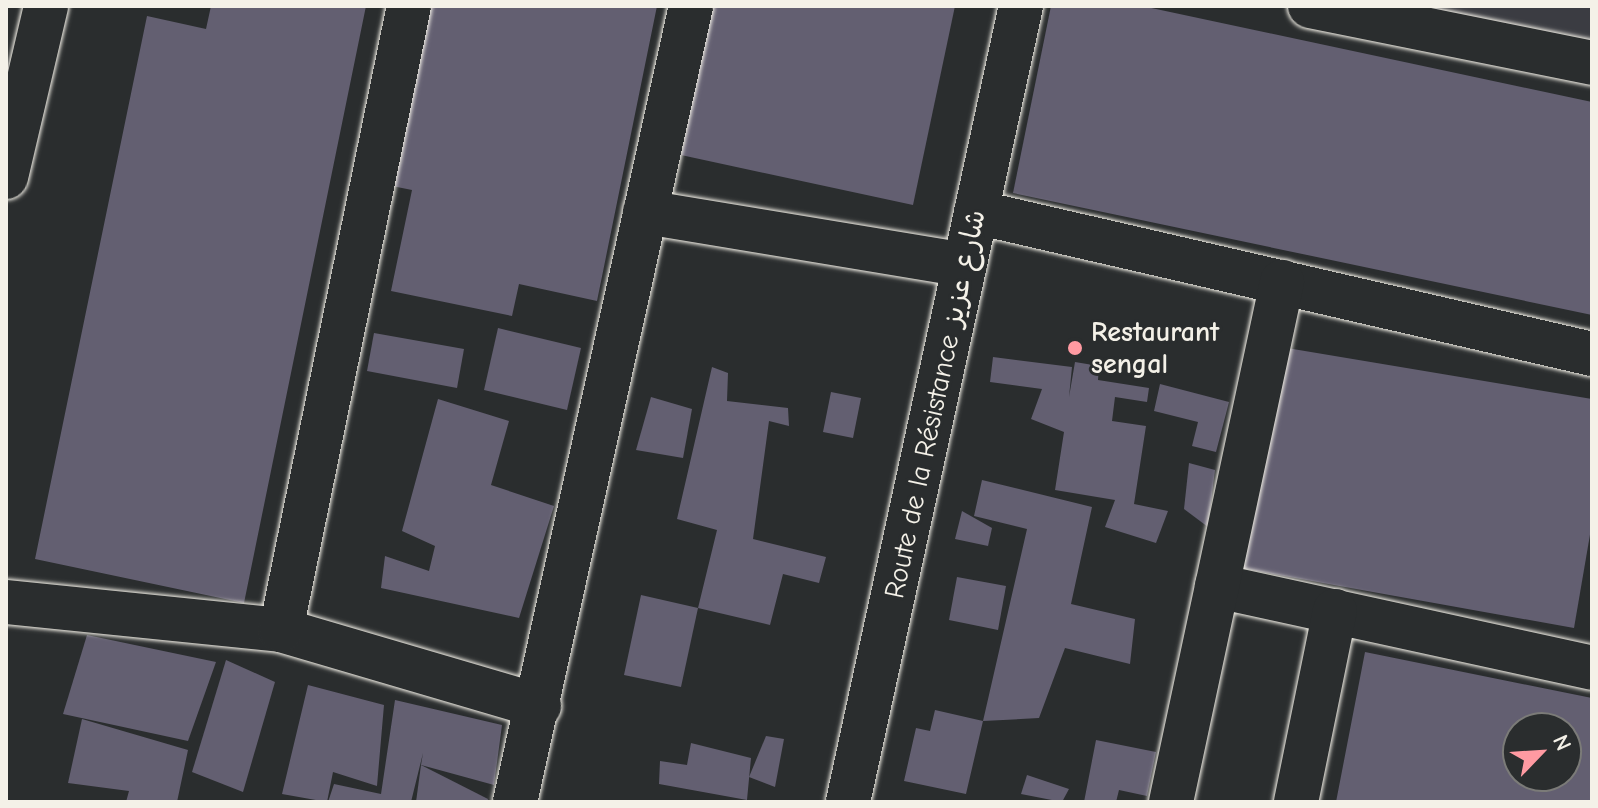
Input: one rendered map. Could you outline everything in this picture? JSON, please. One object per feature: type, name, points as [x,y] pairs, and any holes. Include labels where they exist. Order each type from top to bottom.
[{"type":"street","points":[[6,177],[46,6]]},
{"type":"street","points":[[281,630],[409,6]]},
{"type":"street","points":[[515,802],[539,706],[691,6]]},
{"type":"street","name":"Route de la Résistance شارع عزيز","points":[[853,800],[1021,6]]},
{"type":"street","points":[[1310,6],[1592,63]]},
{"type":"street","points":[[645,212],[965,265]]},
{"type":"street","points":[[976,212],[1592,354]]},
{"type":"street","points":[[1171,802],[1282,282]]},
{"type":"street","points":[[1217,586],[1592,668]]},
{"type":"street","points":[[6,602],[281,630],[539,706]]},
{"type":"street","points":[[1296,802],[1335,611]]},
{"type":"shaded area","points":[[1400,6],[1592,6],[1592,42]]},
{"type":"building","points":[[211,6],[366,6],[244,603],[35,559],[147,16],[206,29]]},
{"type":"building","points":[[414,6],[657,6],[597,301],[519,284],[512,316],[391,291],[412,190],[377,183]]},
{"type":"building","points":[[712,6],[955,6],[913,205],[681,155]]},
{"type":"building","points":[[1051,6],[1142,6],[1592,102],[1592,315],[1013,193]]},
{"type":"building","points":[[498,328],[581,348],[567,410],[484,390]]},
{"type":"building","points":[[374,333],[464,349],[457,388],[367,371]]},
{"type":"building","points":[[1281,347],[1592,399],[1592,523],[1574,628],[1240,568]]},
{"type":"building","points":[[993,357],[1072,367],[1069,397],[1075,362],[1099,366],[1098,380],[1149,388],[1147,402],[1115,397],[1112,421],[1146,426],[1134,504],[1168,511],[1156,543],[1105,527],[1115,500],[1055,490],[1064,432],[1031,419],[1042,389],[990,382]]},
{"type":"building","points":[[712,367],[728,373],[727,401],[788,408],[789,426],[769,421],[753,539],[826,557],[819,583],[783,574],[770,625],[698,608],[717,530],[677,519]]},
{"type":"building","points":[[1160,384],[1229,402],[1216,452],[1192,446],[1198,422],[1154,411]]},
{"type":"building","points":[[831,392],[861,398],[853,438],[823,432]]},
{"type":"building","points":[[651,397],[692,409],[683,458],[636,450]]},
{"type":"building","points":[[438,399],[509,421],[491,485],[554,506],[519,618],[381,588],[385,556],[429,571],[435,546],[402,531]]},
{"type":"building","points":[[1189,463],[1215,470],[1208,527],[1184,509]]},
{"type":"building","points":[[982,480],[1092,507],[1071,604],[1135,619],[1130,664],[1065,648],[1039,718],[983,721],[1027,529],[974,516]]},
{"type":"building","points":[[962,511],[992,528],[988,546],[955,539]]},
{"type":"building","points":[[957,577],[1006,586],[998,630],[949,620]]},
{"type":"building","points":[[641,595],[698,608],[681,687],[624,675]]},
{"type":"building","points":[[87,635],[216,662],[188,741],[63,714]]},
{"type":"building","points":[[1365,652],[1592,698],[1592,802],[1336,802]]},
{"type":"building","points":[[226,660],[275,682],[243,792],[192,772]]},
{"type":"building","points":[[308,685],[384,705],[377,786],[333,772],[327,802],[282,794]]},
{"type":"building","points":[[395,700],[502,725],[494,785],[421,765],[423,753],[411,802],[328,802],[334,784],[381,794]]},
{"type":"building","points":[[935,710],[983,721],[966,794],[904,781],[916,728],[930,731]]},
{"type":"building","points":[[82,719],[188,750],[177,802],[126,802],[129,791],[68,783]]},
{"type":"building","points":[[766,736],[784,739],[775,787],[749,777]]},
{"type":"building","points":[[1096,740],[1156,752],[1147,796],[1119,790],[1116,802],[1084,802]]},
{"type":"building","points":[[691,743],[751,758],[747,800],[659,784],[660,761],[687,765]]},
{"type":"building","points":[[421,765],[488,799],[487,802],[416,802]]},
{"type":"building","points":[[1027,775],[1069,789],[1062,802],[1021,794]]},
{"type":"place","name":"Restaurant sengal","points":[[1075,348]]}]
